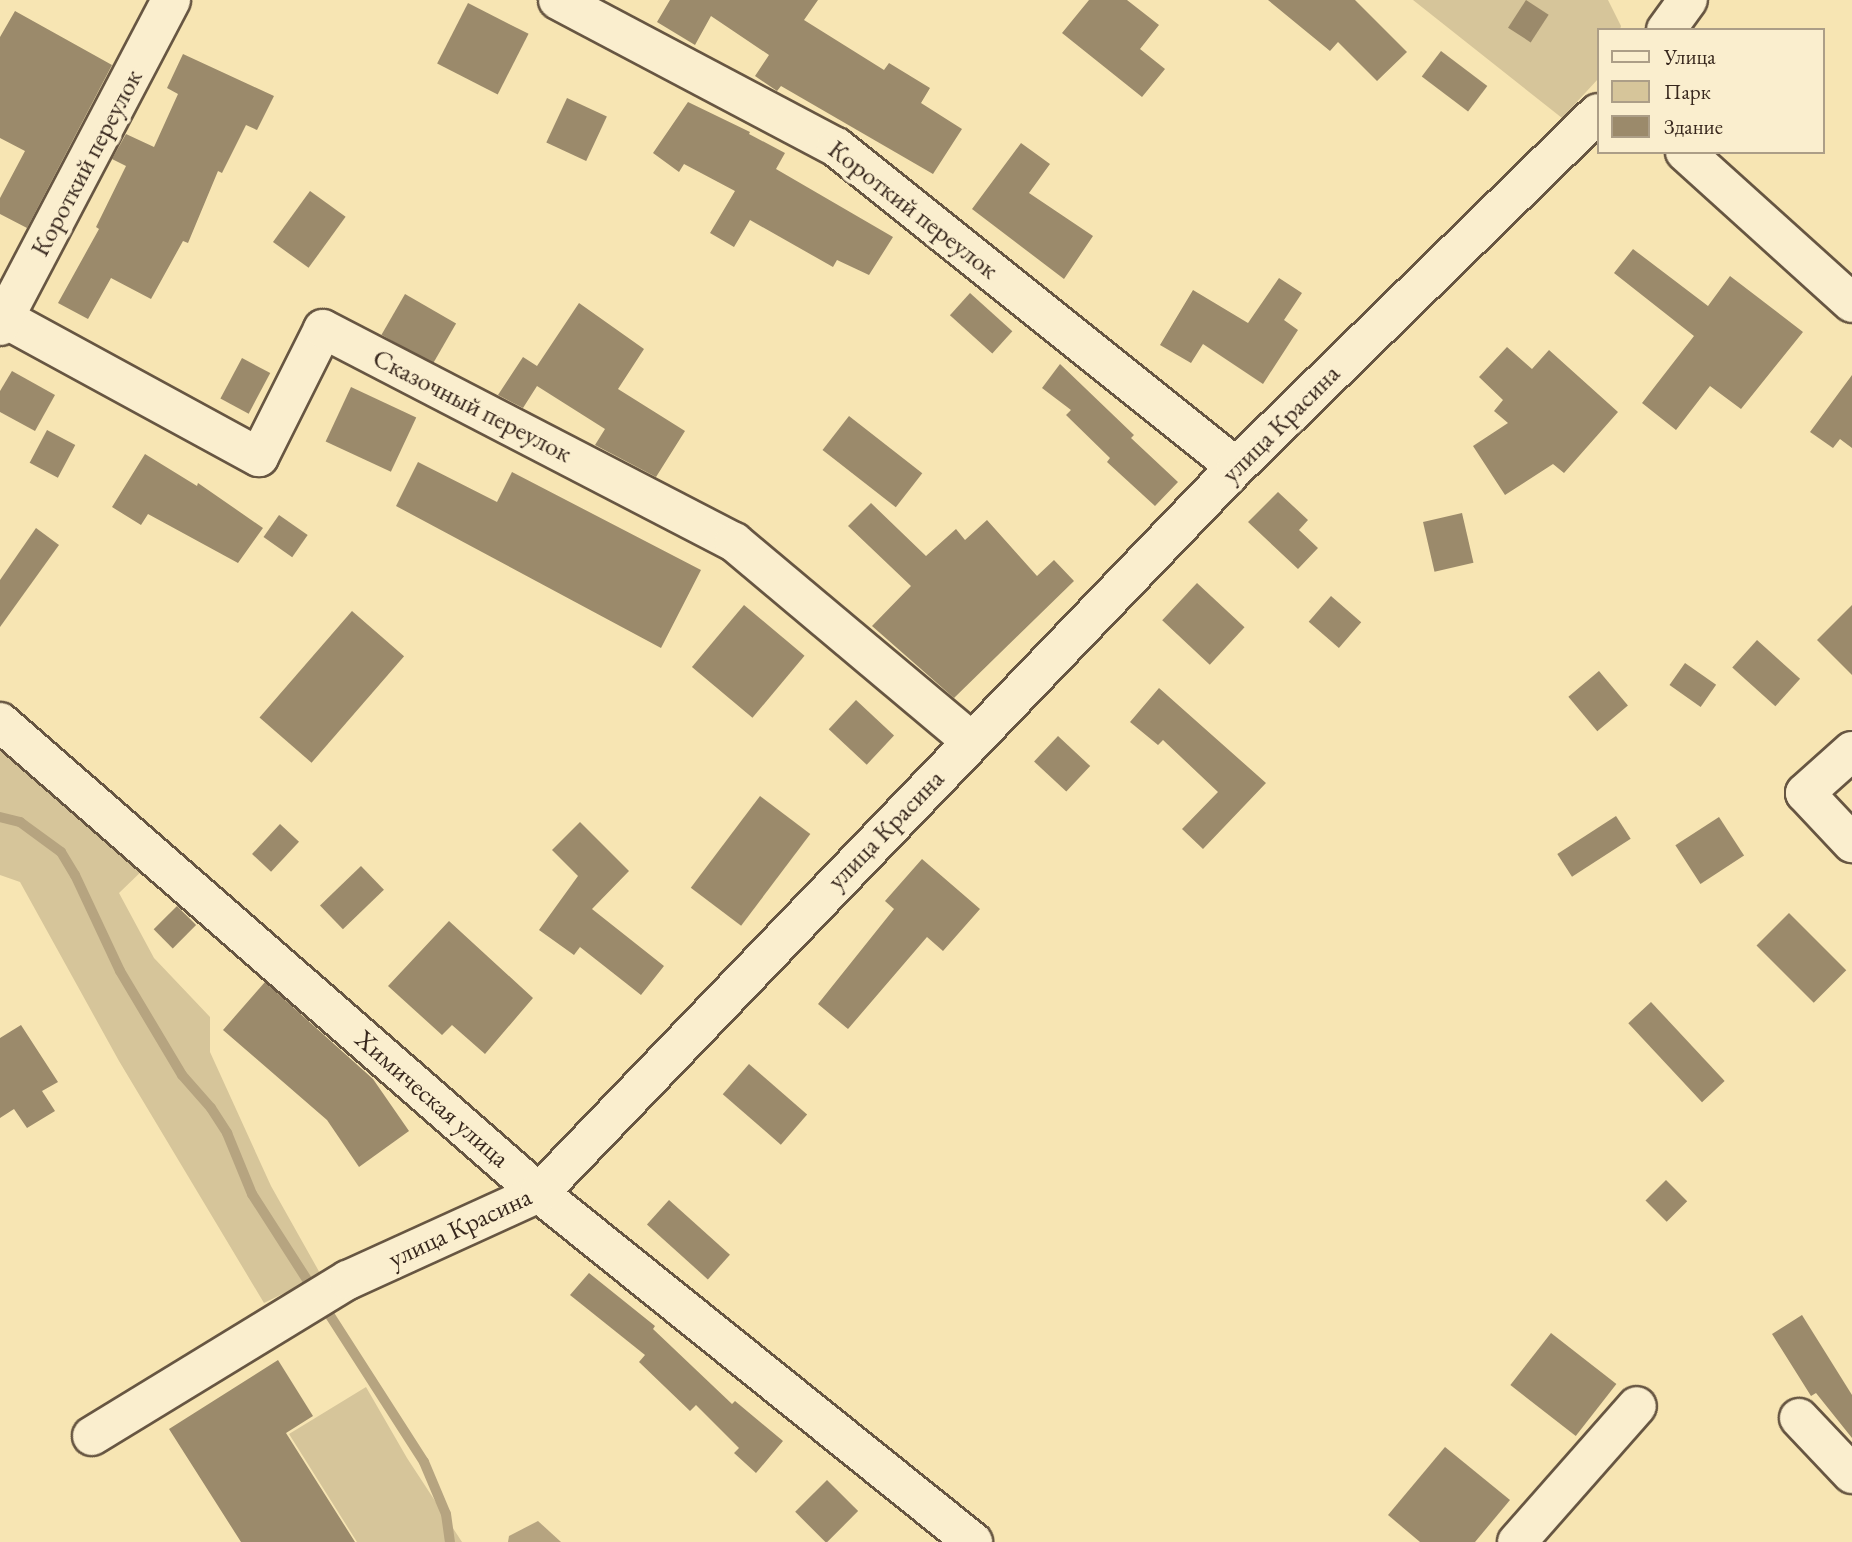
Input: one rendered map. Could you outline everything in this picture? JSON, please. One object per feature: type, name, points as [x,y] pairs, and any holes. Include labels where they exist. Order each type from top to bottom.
[{"type":"street","name":"Короткий переулок","points":[[1,320],[171,0]]},
{"type":"street","name":"Короткий переулок","points":[[558,0],[836,147],[1236,467]]},
{"type":"street","points":[[1667,28],[1688,0]]},
{"type":"street","name":"улица Красина","points":[[92,1436],[348,1280],[539,1192],[1236,467],[1596,115]]},
{"type":"street","points":[[1687,154],[1852,303]]},
{"type":"street","name":"Сказочный переулок","points":[[1,320],[259,457],[323,329],[734,542],[971,741]]},
{"type":"street","name":"Химическая улица","points":[[0,722],[539,1192],[973,1542]]},
{"type":"street","points":[[1852,751],[1805,793],[1852,843]]},
{"type":"street","points":[[1517,1542],[1637,1406]]},
{"type":"street","points":[[1799,1418],[1852,1474]]},
{"type":"green space","points":[[1413,0],[1608,0],[1620,28],[1596,28],[1596,81],[1562,118]]},
{"type":"green space","points":[[0,732],[147,866],[119,893],[154,958],[210,1017],[210,1052],[271,1186],[321,1275],[264,1303],[119,1061],[20,882],[0,875]]},
{"type":"green space","points":[[366,1387],[407,1458],[462,1542],[357,1542],[289,1434]]},
{"type":"shaded area","points":[[538,1521],[561,1542],[508,1542],[509,1536]]},
{"type":"building","points":[[670,0],[818,0],[804,20],[884,70],[889,63],[930,88],[921,103],[962,129],[933,174],[781,86],[777,91],[755,76],[769,55],[711,16],[695,45],[657,22]]},
{"type":"building","points":[[1089,0],[1127,0],[1159,25],[1140,49],[1165,69],[1142,97],[1062,33]]},
{"type":"building","points":[[1268,0],[1355,0],[1407,52],[1377,81],[1338,42],[1330,51]]},
{"type":"building","points":[[1526,0],[1549,15],[1531,42],[1508,28]]},
{"type":"building","points":[[468,3],[529,34],[498,94],[437,64]]},
{"type":"building","points":[[15,11],[112,65],[27,228],[0,214],[0,198],[25,151],[0,138],[0,37]]},
{"type":"building","points":[[1441,51],[1487,86],[1468,111],[1422,77]]},
{"type":"building","points":[[183,54],[274,96],[257,130],[246,125],[222,173],[218,171],[188,243],[183,241],[151,299],[111,278],[88,319],[58,303],[99,229],[96,227],[126,166],[112,159],[126,134],[154,147],[178,94],[167,88]]},
{"type":"building","points":[[567,98],[607,117],[586,161],[546,142]]},
{"type":"building","points":[[688,102],[750,132],[749,134],[785,153],[776,169],[893,237],[869,275],[837,260],[833,267],[750,220],[734,247],[710,233],[735,191],[684,164],[679,172],[653,153]]},
{"type":"building","points":[[1021,143],[1050,164],[1029,193],[1093,236],[1064,279],[972,209]]},
{"type":"building","points":[[310,191],[346,217],[309,268],[273,242]]},
{"type":"building","points":[[1633,249],[1708,306],[1730,276],[1803,332],[1741,409],[1710,386],[1676,430],[1642,403],[1694,336],[1614,273]]},
{"type":"building","points":[[1279,278],[1302,293],[1284,320],[1298,330],[1263,384],[1203,344],[1191,363],[1160,345],[1193,290],[1248,323]]},
{"type":"building","points":[[970,293],[1012,331],[992,353],[950,315]]},
{"type":"building","points":[[405,294],[456,324],[433,364],[382,335]]},
{"type":"building","points":[[579,303],[644,349],[618,389],[685,431],[656,477],[595,445],[605,429],[537,386],[523,408],[498,395],[523,357],[537,366]]},
{"type":"building","points":[[1507,347],[1532,369],[1549,350],[1618,412],[1564,473],[1553,464],[1505,495],[1473,446],[1508,423],[1494,411],[1503,400],[1479,377]]},
{"type":"building","points":[[242,358],[270,373],[249,414],[220,399]]},
{"type":"building","points":[[1060,364],[1134,435],[1131,438],[1178,482],[1155,506],[1107,462],[1110,458],[1066,415],[1071,410],[1042,388]]},
{"type":"building","points":[[12,371],[55,395],[35,431],[0,412],[0,391]]},
{"type":"building","points":[[1852,375],[1852,448],[1840,439],[1833,448],[1810,432]]},
{"type":"building","points":[[351,387],[416,417],[391,472],[326,441]]},
{"type":"building","points":[[849,416],[922,473],[896,507],[823,450]]},
{"type":"building","points":[[47,430],[75,445],[58,478],[30,463]]},
{"type":"building","points":[[145,454],[197,486],[198,483],[263,528],[238,563],[148,514],[141,525],[112,507]]},
{"type":"building","points":[[418,462],[497,502],[512,472],[701,570],[661,648],[396,506]]},
{"type":"building","points":[[1278,492],[1308,520],[1299,530],[1318,548],[1298,569],[1248,522]]},
{"type":"building","points":[[871,503],[926,556],[956,529],[965,540],[987,520],[1037,576],[1054,560],[1074,581],[954,698],[872,626],[911,586],[848,526]]},
{"type":"building","points":[[1462,513],[1473,563],[1434,572],[1423,522]]},
{"type":"building","points":[[279,515],[308,535],[292,557],[264,537]]},
{"type":"building","points":[[36,528],[59,545],[0,627],[0,580]]},
{"type":"building","points":[[1197,583],[1245,627],[1210,665],[1162,620]]},
{"type":"building","points":[[1331,596],[1361,622],[1339,648],[1309,622]]},
{"type":"building","points":[[744,605],[805,656],[752,718],[692,667]]},
{"type":"building","points":[[1852,605],[1852,675],[1817,640]]},
{"type":"building","points":[[352,611],[404,656],[312,763],[259,717]]},
{"type":"building","points":[[1757,640],[1800,679],[1775,706],[1732,667]]},
{"type":"building","points":[[1685,663],[1716,685],[1701,707],[1670,685]]},
{"type":"building","points":[[1599,671],[1628,705],[1597,731],[1568,697]]},
{"type":"building","points":[[1159,688],[1266,783],[1203,849],[1182,829],[1218,792],[1163,740],[1158,745],[1130,722]]},
{"type":"building","points":[[856,700],[894,735],[867,765],[829,729]]},
{"type":"building","points":[[1058,736],[1090,766],[1066,792],[1034,762]]},
{"type":"building","points":[[760,796],[810,834],[741,926],[691,888]]},
{"type":"building","points":[[1616,816],[1631,839],[1572,877],[1557,854]]},
{"type":"building","points":[[1719,817],[1744,856],[1700,884],[1675,845]]},
{"type":"building","points":[[580,822],[629,871],[592,909],[664,966],[641,995],[580,947],[574,955],[539,930],[578,876],[552,850]]},
{"type":"building","points":[[280,824],[299,842],[271,872],[252,854]]},
{"type":"building","points":[[922,859],[980,909],[943,951],[927,937],[848,1029],[818,1004],[894,909],[885,901]]},
{"type":"building","points":[[361,866],[384,890],[343,929],[320,906]]},
{"type":"building","points":[[177,906],[196,925],[173,948],[154,929]]},
{"type":"building","points":[[1789,913],[1846,970],[1814,1003],[1756,946]]},
{"type":"building","points":[[449,921],[533,998],[485,1054],[452,1025],[442,1035],[388,986]]},
{"type":"building","points":[[265,982],[373,1079],[409,1131],[359,1167],[327,1120],[223,1030]]},
{"type":"building","points":[[1651,1002],[1725,1081],[1702,1102],[1628,1023]]},
{"type":"building","points":[[21,1025],[58,1082],[42,1091],[55,1111],[27,1128],[14,1109],[0,1118],[0,1038]]},
{"type":"building","points":[[749,1064],[807,1115],[781,1145],[723,1094]]},
{"type":"building","points":[[1666,1180],[1687,1201],[1667,1222],[1645,1201]]},
{"type":"building","points":[[669,1200],[730,1255],[708,1279],[647,1225]]},
{"type":"building","points":[[589,1273],[655,1326],[653,1329],[732,1404],[735,1401],[783,1441],[756,1473],[734,1453],[739,1448],[696,1405],[690,1411],[639,1362],[645,1355],[570,1295]]},
{"type":"building","points":[[1802,1315],[1852,1395],[1852,1438],[1816,1393],[1811,1396],[1772,1334]]},
{"type":"building","points":[[1551,1333],[1616,1384],[1576,1436],[1510,1385]]},
{"type":"building","points":[[278,1360],[313,1416],[286,1433],[355,1542],[241,1542],[169,1429]]},
{"type":"building","points":[[1445,1447],[1510,1500],[1475,1542],[1420,1542],[1388,1515]]},
{"type":"building","points":[[827,1480],[858,1511],[827,1542],[795,1512]]},
{"type":"waterway","points":[[0,817],[20,822],[61,852],[75,875],[120,971],[182,1075],[211,1108],[227,1133],[252,1194],[424,1462],[446,1514],[450,1542]]}]
